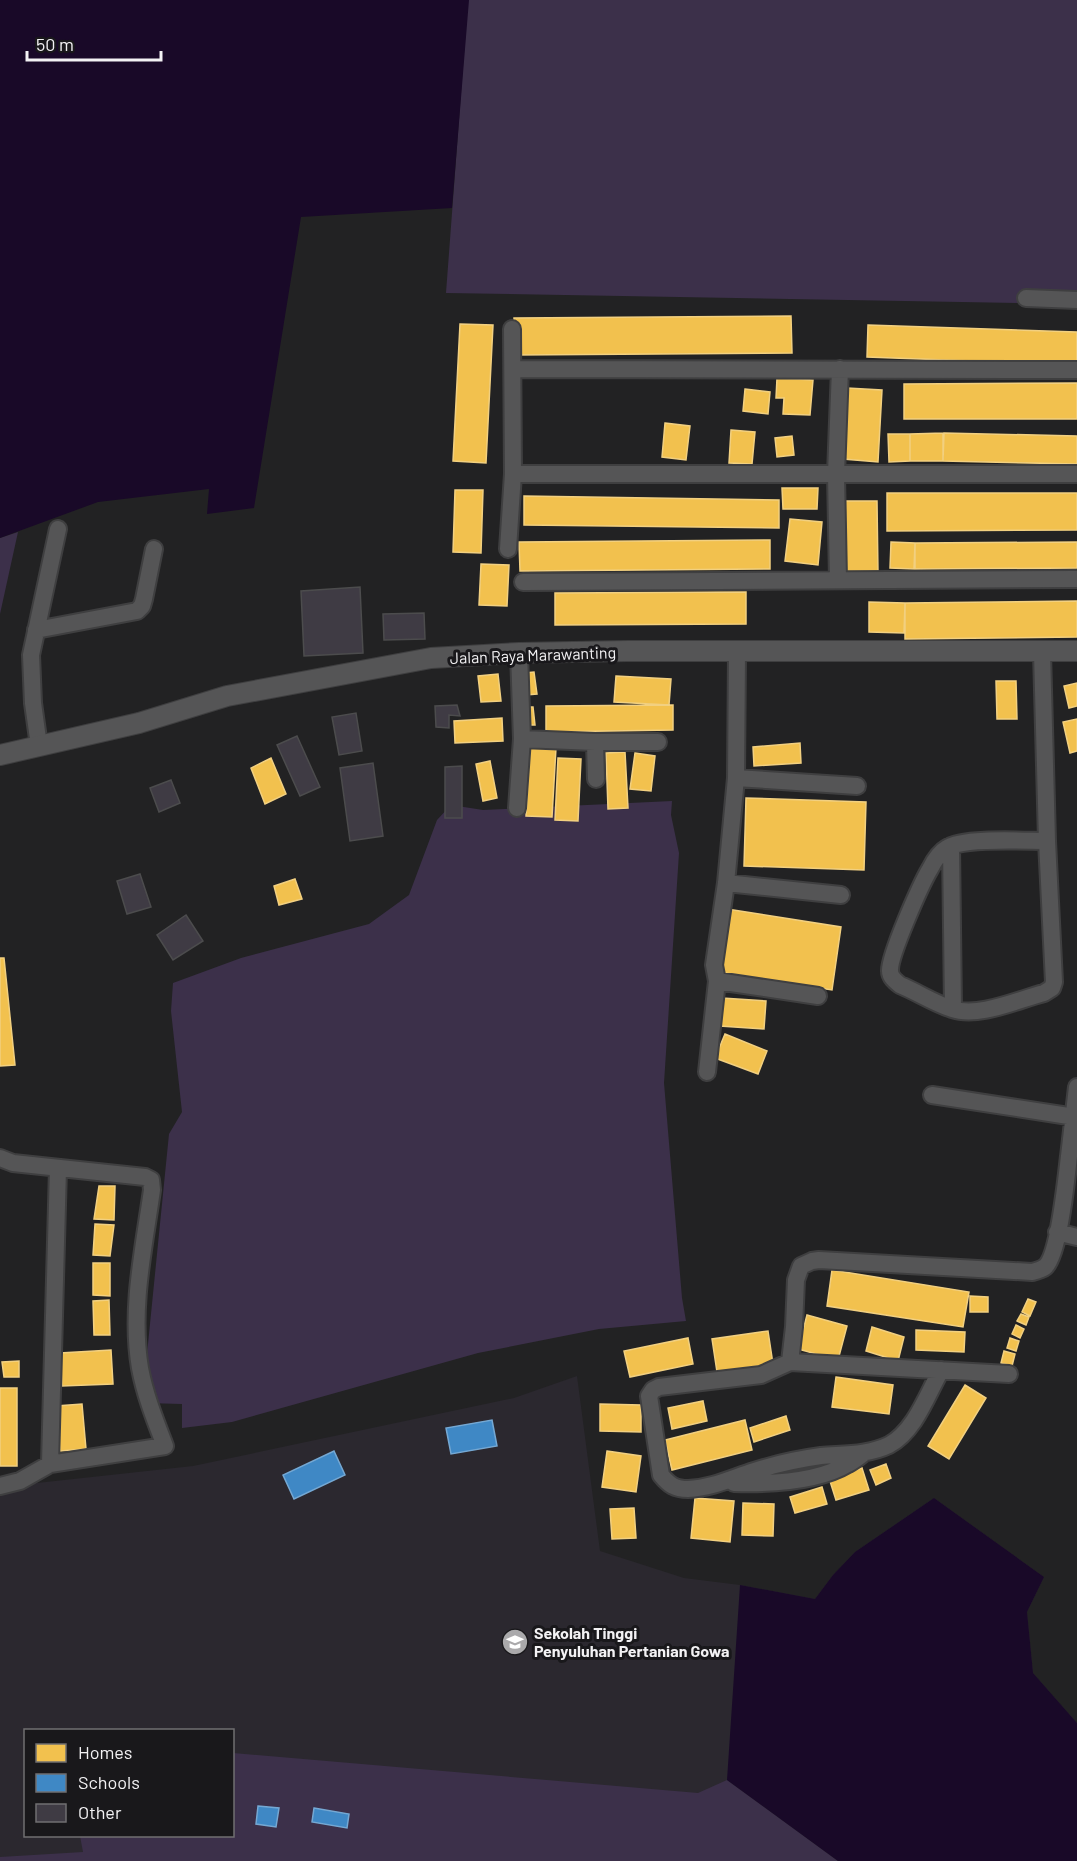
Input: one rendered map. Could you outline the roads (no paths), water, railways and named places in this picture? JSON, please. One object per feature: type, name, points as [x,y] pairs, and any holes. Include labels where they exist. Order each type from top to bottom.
[{"type":"street","points":[[1026,298],[1077,300]]},
{"type":"street","points":[[508,549],[513,474],[512,329]]},
{"type":"street","points":[[513,369],[1077,370]]},
{"type":"street","points":[[838,580],[836,474],[840,369]]},
{"type":"street","points":[[513,474],[1077,474]]},
{"type":"street","points":[[39,746],[30,665],[58,529]]},
{"type":"street","points":[[36,630],[137,611],[144,599],[154,549]]},
{"type":"street","points":[[523,582],[1077,579]]},
{"type":"street","name":"Jalan Raya Marawanting","points":[[0,755],[139,723],[227,696],[411,661],[519,653],[627,651],[1077,651]]},
{"type":"street","points":[[707,1072],[717,981],[714,965],[726,883],[736,778],[737,652]]},
{"type":"street","points":[[1042,652],[1047,841],[1055,976],[1052,988],[1044,993],[983,1010],[968,1011],[953,1009],[900,985],[891,976],[890,969],[895,951],[924,881],[946,848],[990,841],[1047,841]]},
{"type":"street","points":[[518,808],[522,739],[519,653]]},
{"type":"street","points":[[522,739],[658,742]]},
{"type":"street","points":[[596,742],[596,779]]},
{"type":"street","points":[[736,778],[857,786]]},
{"type":"street","points":[[951,846],[953,1009]]},
{"type":"street","points":[[726,883],[841,894]]},
{"type":"street","points":[[717,981],[818,996]]},
{"type":"street","points":[[790,1362],[796,1280],[798,1272],[805,1263],[819,1260],[1032,1272],[1044,1268],[1048,1264],[1058,1232],[1074,1148],[1077,1088]]},
{"type":"street","points":[[932,1095],[1075,1118]]},
{"type":"street","points":[[0,1158],[13,1163],[145,1177],[152,1182],[141,1269],[138,1346],[147,1399],[165,1446],[50,1464],[20,1481],[0,1486]]},
{"type":"street","points":[[50,1464],[58,1168]]},
{"type":"street","points":[[1058,1232],[1077,1237]]},
{"type":"street","points":[[940,1370],[918,1413],[901,1436],[888,1445],[864,1453],[818,1456],[789,1462],[753,1471],[726,1482],[698,1488],[674,1487],[667,1483],[661,1475],[649,1396],[653,1390],[659,1388],[761,1375],[790,1362],[940,1370],[1009,1374]]},
{"type":"place","name":"Sekolah Tinggi Penyuluhan Pertanian Gowa","points":[[515,1642]]}]
